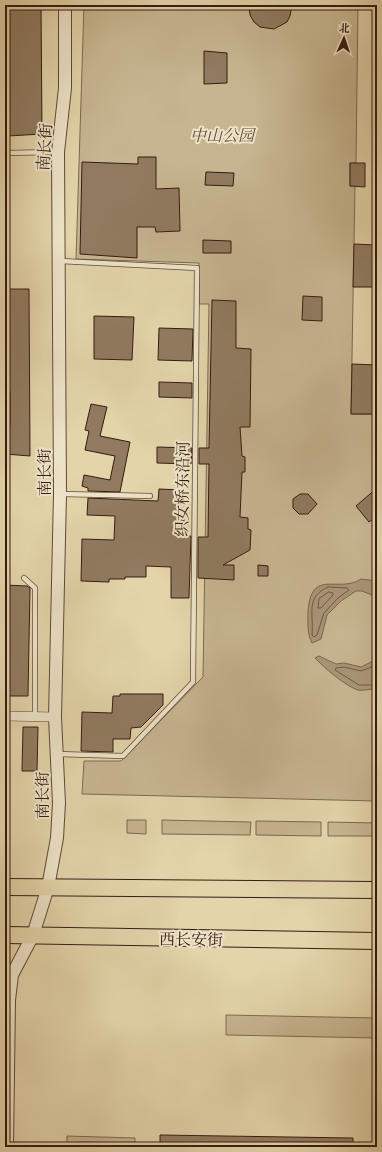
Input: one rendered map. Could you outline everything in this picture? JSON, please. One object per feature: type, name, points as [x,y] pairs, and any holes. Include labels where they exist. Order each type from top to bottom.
[{"type":"highway","points":[[5,887],[377,890]]},
{"type":"highway","name":"西长安街","points":[[5,935],[377,941]]},
{"type":"street","name":"南长街","points":[[7,1147],[9,1000],[12,975],[33,935],[48,887],[57,838],[59,803],[55,717],[60,494],[58,152],[65,88],[65,5]]},
{"type":"street","points":[[5,716],[55,717]]},
{"type":"lane","points":[[5,153],[58,152]]},
{"type":"lane","name":"织女桥东沿河","points":[[57,754],[122,756],[193,682],[197,268],[58,261]]},
{"type":"lane","points":[[60,494],[150,496]]},
{"type":"lane","points":[[24,578],[35,588],[35,717]]},
{"type":"green space","name":"中山公园","points":[[84,5],[358,5],[356,163],[350,163],[350,186],[355,186],[351,414],[377,414],[377,801],[82,794],[84,761],[121,761],[203,677],[209,304],[199,304],[199,263],[76,259]]},
{"type":"green space","points":[[127,820],[146,820],[146,834],[127,833]]},
{"type":"green space","points":[[162,820],[251,822],[250,835],[162,834]]},
{"type":"green space","points":[[256,821],[321,822],[321,836],[256,835]]},
{"type":"green space","points":[[328,822],[377,823],[377,836],[328,836]]},
{"type":"green space","points":[[226,1015],[377,1018],[377,1038],[226,1035]]},
{"type":"green space","points":[[67,1136],[135,1138],[135,1143],[79,1142],[78,1147],[67,1147]]},
{"type":"water","points":[[361,579],[377,581],[377,597],[362,591],[356,591],[341,601],[327,615],[321,639],[312,643],[309,632],[308,612],[310,598],[314,590],[327,584],[352,583]]},
{"type":"water","points":[[319,656],[336,664],[344,663],[361,667],[377,659],[377,688],[358,690],[353,688],[335,676],[315,658]]},
{"type":"building","points":[[7,5],[41,5],[42,134],[8,136]]},
{"type":"building","points":[[249,5],[292,5],[287,22],[274,29],[260,27],[254,22],[250,15]]},
{"type":"building","points":[[204,51],[227,53],[227,83],[204,84]]},
{"type":"building","points":[[138,157],[156,157],[156,189],[179,188],[180,231],[156,232],[155,227],[137,227],[137,258],[80,254],[82,162],[138,164]]},
{"type":"building","points":[[350,163],[365,163],[365,187],[350,186]]},
{"type":"building","points":[[206,172],[234,173],[233,186],[205,185]]},
{"type":"building","points":[[203,240],[231,241],[231,253],[203,253]]},
{"type":"building","points":[[354,244],[377,245],[377,287],[353,287]]},
{"type":"building","points":[[5,289],[29,289],[30,456],[5,454],[5,425],[10,425],[10,391],[5,391],[5,354],[9,353],[9,321],[5,321]]},
{"type":"building","points":[[303,296],[322,297],[322,321],[302,320]]},
{"type":"building","points":[[212,300],[236,301],[236,348],[251,349],[250,427],[240,427],[242,456],[245,457],[245,472],[242,472],[240,517],[248,518],[248,529],[251,530],[250,550],[223,565],[234,565],[234,580],[198,578],[198,537],[208,537],[209,464],[199,464],[199,448],[209,448]]},
{"type":"building","points":[[94,316],[134,317],[132,360],[94,359]]},
{"type":"building","points":[[159,328],[193,329],[192,361],[158,360]]},
{"type":"building","points":[[352,364],[377,365],[377,414],[351,414]]},
{"type":"building","points":[[159,382],[192,383],[192,398],[159,397]]},
{"type":"building","points":[[91,404],[107,407],[100,436],[130,442],[120,492],[88,491],[88,488],[82,486],[84,475],[110,480],[115,456],[85,450],[89,431],[85,430]]},
{"type":"building","points":[[157,447],[192,448],[191,464],[157,463]]},
{"type":"building","points":[[377,488],[377,516],[369,522],[356,506]]},
{"type":"building","points":[[159,489],[181,490],[180,516],[184,516],[184,536],[191,536],[189,598],[171,598],[171,567],[146,566],[146,577],[109,579],[109,582],[81,581],[82,539],[114,540],[115,516],[87,515],[88,498],[158,501]]},
{"type":"building","points":[[300,494],[308,494],[317,504],[308,514],[299,514],[293,508],[293,499]]},
{"type":"building","points":[[258,565],[268,566],[268,576],[258,576]]},
{"type":"building","points":[[5,585],[27,586],[30,588],[28,696],[5,696]]},
{"type":"building","points":[[120,694],[163,694],[163,705],[141,727],[131,728],[130,739],[113,739],[113,752],[81,751],[82,712],[112,713],[113,696],[120,696]]},
{"type":"building","points":[[23,727],[38,727],[37,771],[22,771]]},
{"type":"building","points":[[160,1135],[353,1138],[353,1147],[160,1147]]}]
